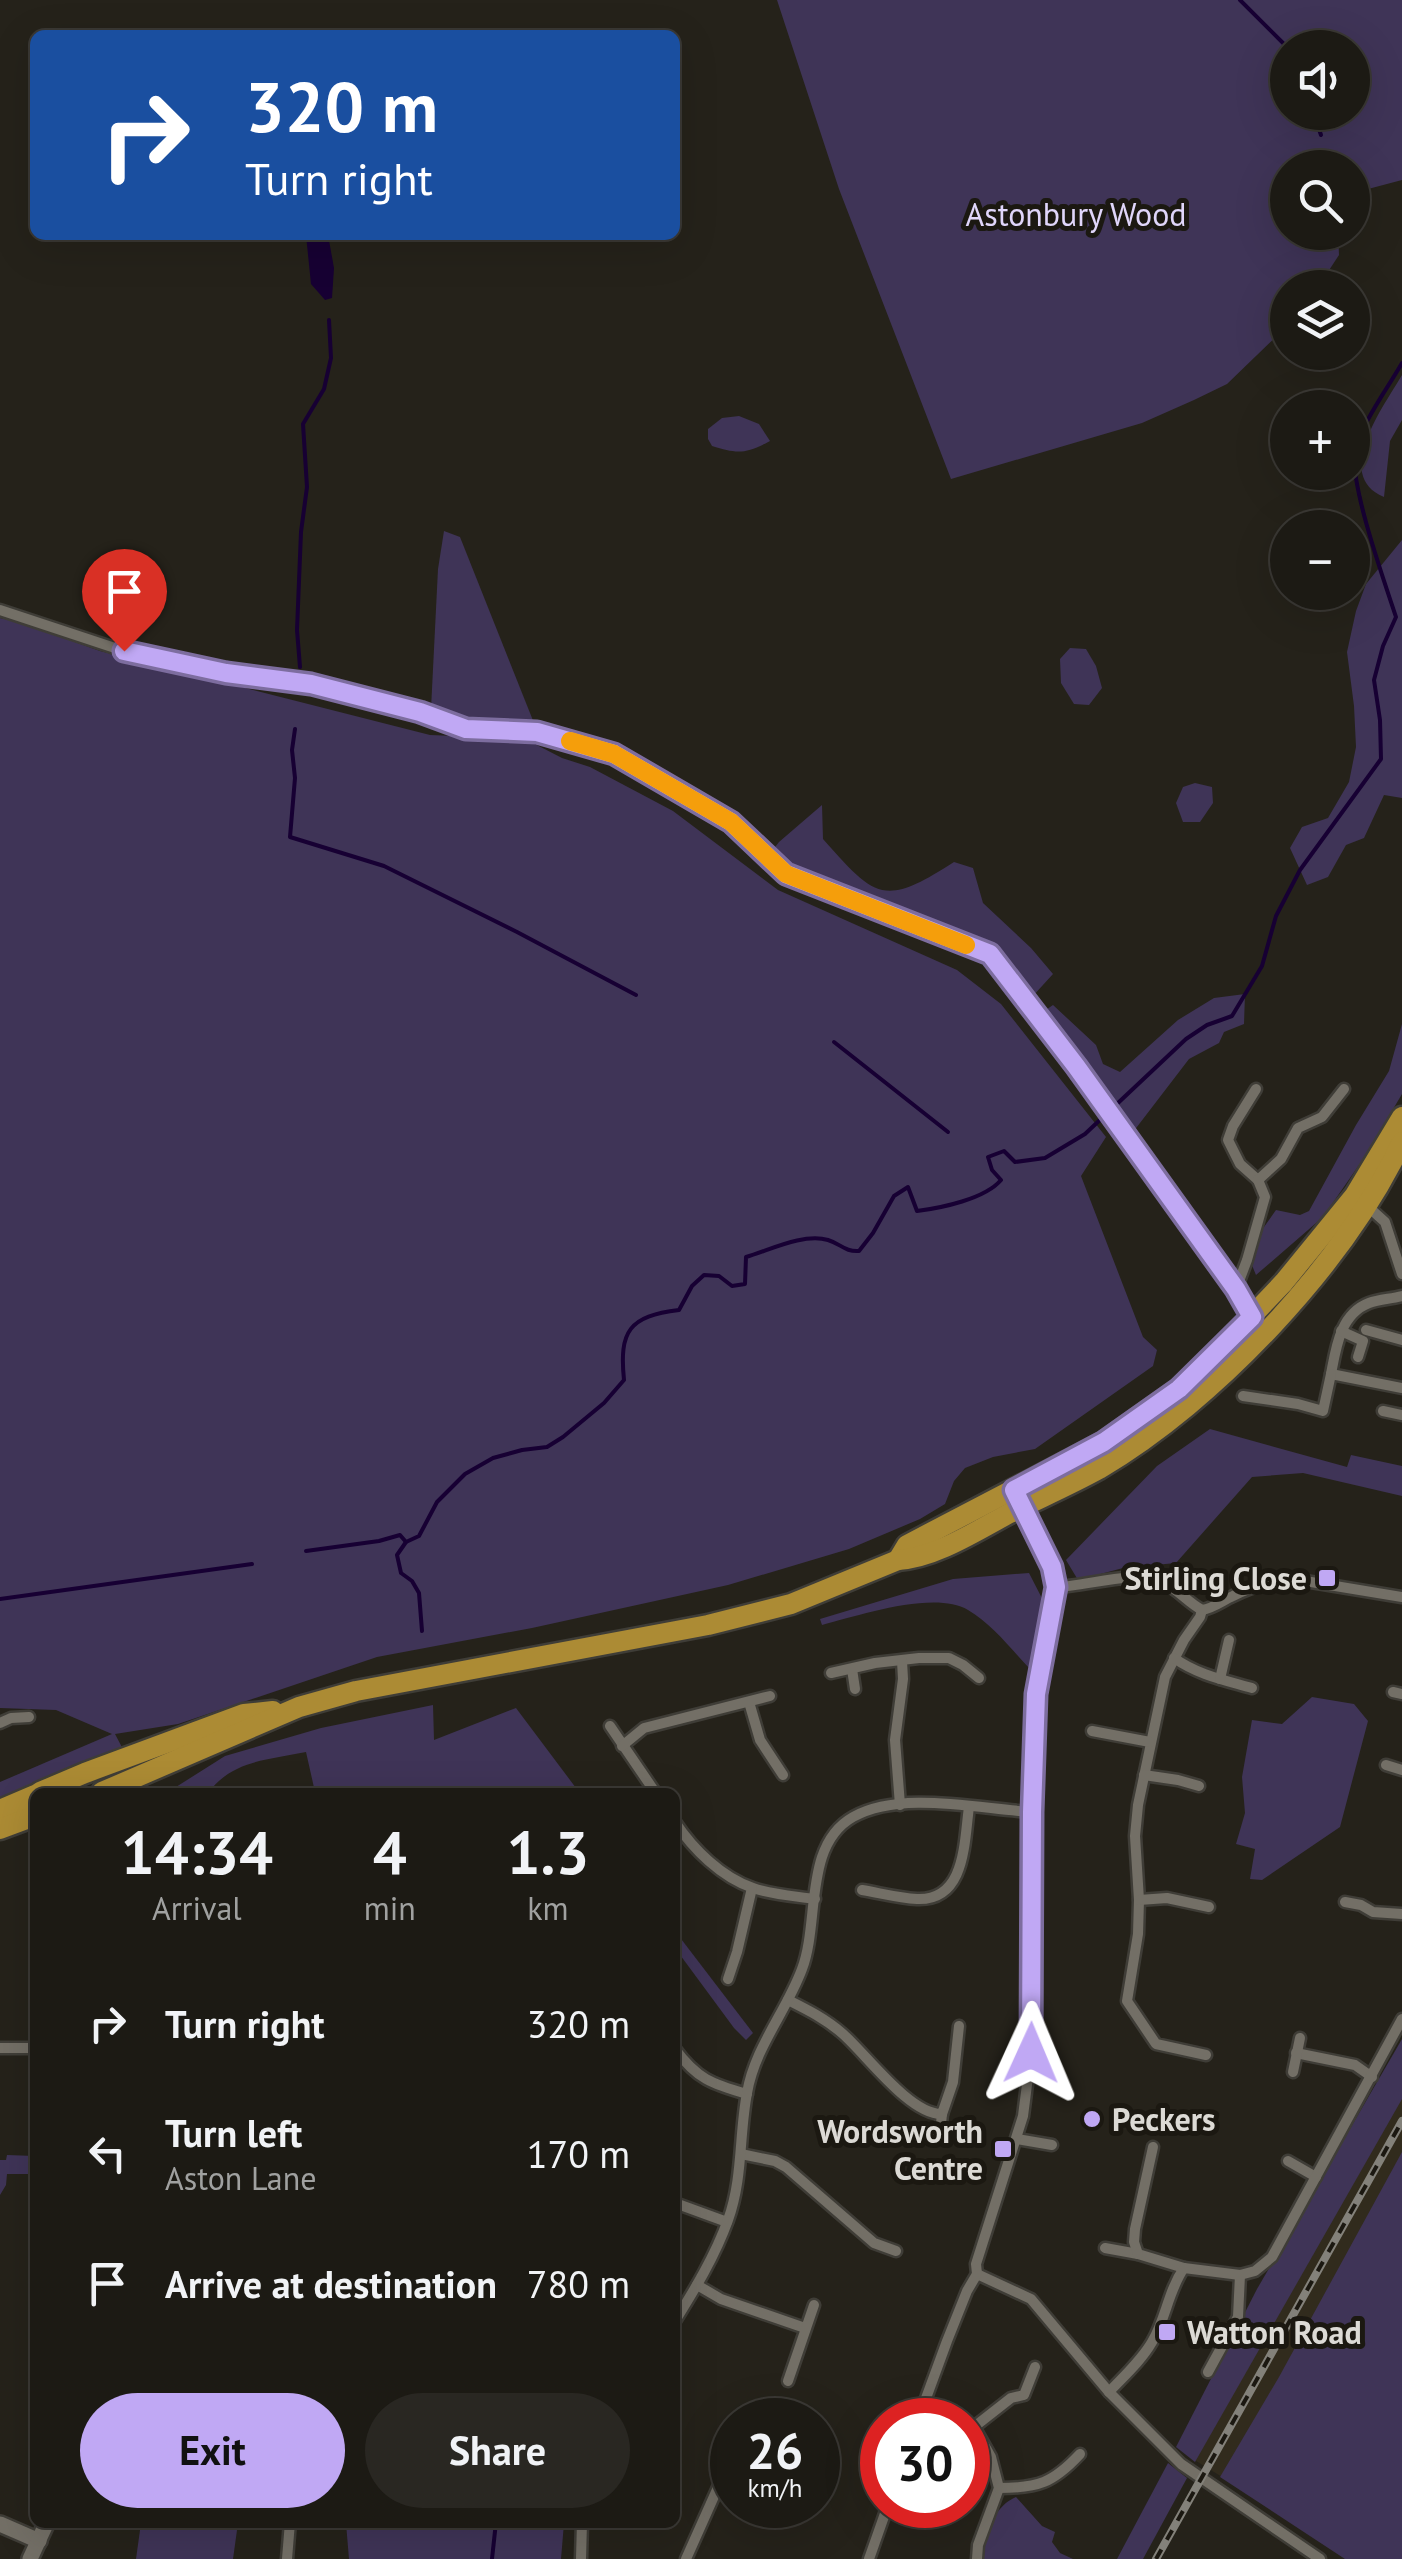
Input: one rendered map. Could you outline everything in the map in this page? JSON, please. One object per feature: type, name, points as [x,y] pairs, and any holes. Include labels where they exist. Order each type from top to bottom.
[{"type":"highway","points":[[941,1538],[969,1513],[1100,1468],[1203,1392],[1259,1324],[1343,1242],[1402,1116]]},
{"type":"highway","points":[[1361,1200],[1382,1181],[1402,1142]]},
{"type":"highway","points":[[108,1788],[300,1707],[356,1691],[708,1626],[791,1604],[898,1560],[907,1546],[966,1536],[1018,1499]]},
{"type":"highway","points":[[51,1788],[244,1714],[300,1707]]},
{"type":"highway","points":[[0,1810],[30,1797]]},
{"type":"highway","points":[[0,1829],[30,1818]]},
{"type":"street","points":[[0,610],[124,651],[226,673],[311,684],[420,712],[466,729],[537,732],[614,754],[731,822],[786,874],[990,954],[1076,1066],[1259,1324]]},
{"type":"street","points":[[1236,1289],[1265,1198],[1258,1180],[1240,1164],[1228,1140],[1256,1088]]},
{"type":"street","points":[[1258,1180],[1282,1160],[1298,1128],[1322,1117],[1344,1088]]},
{"type":"street","points":[[1322,1117],[1329,1130]]},
{"type":"street","points":[[1361,1200],[1385,1222],[1402,1274]]},
{"type":"street","points":[[1243,1396],[1323,1411],[1341,1331],[1362,1306],[1402,1296]]},
{"type":"street","points":[[1358,1356],[1370,1317]]},
{"type":"street","points":[[1341,1331],[1402,1340]]},
{"type":"street","points":[[1331,1374],[1402,1388]]},
{"type":"street","points":[[1383,1411],[1402,1414]]},
{"type":"street","points":[[926,2398],[960,2307],[977,2274],[976,2264],[1023,2116],[1031,2053],[1036,1694],[1056,1587],[1052,1567],[1018,1499]]},
{"type":"street","points":[[1056,1587],[1129,1578],[1155,1579],[1202,1610]]},
{"type":"street","points":[[1202,1610],[1257,1586],[1282,1580],[1402,1597]]},
{"type":"street","points":[[1202,1610],[1164,1677],[1150,1742],[1135,1836],[1139,1900],[1136,1955],[1127,2002],[1156,2044],[1206,2055]]},
{"type":"street","points":[[1220,1679],[1229,1640]]},
{"type":"street","points":[[949,1658],[952,1644]]},
{"type":"street","points":[[832,1673],[902,1660],[949,1658],[979,1678]]},
{"type":"street","points":[[1174,1658],[1198,1673],[1252,1688]]},
{"type":"street","points":[[900,1804],[895,1740],[902,1660]]},
{"type":"street","points":[[852,1669],[855,1689]]},
{"type":"street","points":[[622,1746],[644,1728],[770,1696]]},
{"type":"street","points":[[749,1702],[757,1734],[784,1775]]},
{"type":"street","points":[[0,1723],[29,1716]]},
{"type":"street","points":[[610,1726],[652,1788]]},
{"type":"street","points":[[1092,1732],[1114,1741],[1150,1742]]},
{"type":"street","points":[[772,1759],[784,1751]]},
{"type":"street","points":[[1178,1780],[1182,1765]]},
{"type":"street","points":[[1386,1765],[1402,1770]]},
{"type":"street","points":[[85,1773],[96,1788]]},
{"type":"street","points":[[1144,1775],[1199,1786]]},
{"type":"street","points":[[680,2313],[727,2222],[736,2192],[746,2094],[766,2038],[804,1965],[822,1853],[836,1831],[858,1814],[900,1804],[1032,1812]]},
{"type":"street","points":[[862,1890],[918,1899],[933,1898],[951,1887],[959,1873],[969,1807]]},
{"type":"street","points":[[680,1829],[690,1844],[722,1871],[752,1888],[816,1899]]},
{"type":"street","points":[[885,1894],[888,1880]]},
{"type":"street","points":[[728,1979],[752,1888]]},
{"type":"street","points":[[1139,1900],[1167,1898],[1209,1907]]},
{"type":"street","points":[[1345,1902],[1373,1912],[1402,1914]]},
{"type":"street","points":[[723,1947],[737,1952]]},
{"type":"street","points":[[788,2000],[820,2016],[845,2036],[912,2102],[942,2114]]},
{"type":"street","points":[[1105,2248],[1184,2268],[1240,2274],[1255,2271],[1272,2257],[1402,2019]]},
{"type":"street","points":[[940,2133],[953,2082],[960,2026]]},
{"type":"street","points":[[1293,2072],[1300,2038]]},
{"type":"street","points":[[942,2044],[958,2046]]},
{"type":"street","points":[[0,2048],[30,2048]]},
{"type":"street","points":[[1296,2053],[1355,2065],[1372,2076]]},
{"type":"street","points":[[680,2056],[702,2079],[746,2094]]},
{"type":"street","points":[[1017,2139],[1052,2146]]},
{"type":"street","points":[[1138,2254],[1135,2229],[1153,2147]]},
{"type":"street","points":[[741,2154],[774,2160],[786,2167],[874,2243],[896,2251]]},
{"type":"street","points":[[1288,2161],[1316,2178]]},
{"type":"street","points":[[680,2205],[727,2222]]},
{"type":"street","points":[[1109,2392],[1153,2342],[1172,2285],[1184,2268]]},
{"type":"street","points":[[977,2274],[1030,2299],[1109,2392],[1182,2464],[1320,2559]]},
{"type":"street","points":[[1208,2372],[1238,2317],[1240,2274]]},
{"type":"street","points":[[697,2285],[722,2299],[805,2328]]},
{"type":"street","points":[[788,2381],[814,2304]]},
{"type":"street","points":[[990,2410],[1024,2396],[1035,2367]]},
{"type":"street","points":[[999,2488],[1042,2484],[1080,2454]]},
{"type":"street","points":[[977,2559],[978,2545],[999,2488],[990,2456]]},
{"type":"street","points":[[686,2559],[710,2506]]},
{"type":"street","points":[[0,2524],[39,2541]]},
{"type":"street","points":[[30,2559],[44,2528]]},
{"type":"street","points":[[287,2559],[290,2528]]},
{"type":"street","points":[[581,2559],[582,2528]]},
{"type":"street","points":[[868,2559],[879,2528]]},
{"type":"shaded area","points":[[307,240],[329,240],[334,268],[332,298],[325,300],[311,284]]},
{"type":"shaded area","points":[[1402,2080],[1402,2172],[1227,2480],[1188,2456]]},
{"type":"green space","name":"Astonbury Wood","points":[[777,0],[1402,0],[1402,180],[1370,188],[1370,150],[1270,150],[1270,250],[1339,250],[1339,255],[1329,270],[1270,270],[1270,342],[1227,384],[1142,423],[951,479],[839,189]]},
{"type":"green space","points":[[1402,375],[1402,420],[1390,441],[1384,497],[1370,488],[1370,432]]},
{"type":"green space","points":[[739,416],[759,424],[770,441],[741,451],[712,446],[708,429],[722,418]]},
{"type":"green space","points":[[444,531],[460,537],[534,723],[463,723],[431,709],[438,569]]},
{"type":"green space","points":[[1402,540],[1402,798],[1384,795],[1364,838],[1346,845],[1328,877],[1307,885],[1290,848],[1302,827],[1328,818],[1349,782],[1356,747],[1347,652],[1356,610],[1370,610],[1370,579]]},
{"type":"green space","points":[[0,618],[100,651],[430,735],[531,742],[590,767],[673,811],[778,890],[957,970],[1001,1004],[1106,1137],[1081,1176],[1143,1337],[1157,1350],[1153,1366],[1035,1449],[993,1457],[965,1468],[954,1481],[945,1504],[920,1519],[849,1549],[728,1585],[377,1657],[178,1724],[115,1734],[125,1753],[39,1788],[30,1788],[30,1792],[0,1804],[0,1782],[112,1734],[56,1710],[0,1708]]},
{"type":"green space","points":[[1070,648],[1086,649],[1096,666],[1102,688],[1089,705],[1074,704],[1061,683],[1060,659]]},
{"type":"green space","points":[[1195,783],[1212,787],[1213,803],[1200,822],[1183,822],[1176,803],[1183,787]]},
{"type":"green space","points":[[822,805],[823,839],[869,885],[896,890],[954,862],[973,868],[983,903],[1053,974],[1032,997],[992,952],[786,870],[769,855]]},
{"type":"green space","points":[[1245,994],[1244,1024],[1224,1032],[1219,1043],[1189,1059],[1130,1136],[1040,1014],[1053,1005],[1096,1045],[1103,1064],[1120,1072],[1178,1020],[1214,998]]},
{"type":"green space","points":[[1402,1024],[1402,1094],[1323,1217],[1256,1275],[1249,1258],[1254,1241],[1276,1210],[1300,1215],[1309,1211],[1389,1071]]},
{"type":"green space","points":[[1210,1429],[1347,1467],[1351,1455],[1402,1466],[1402,1496],[1303,1473],[1252,1477],[1176,1563],[1123,1568],[1078,1580],[1066,1560],[1157,1466]]},
{"type":"green space","points":[[1029,1573],[1048,1610],[1030,1669],[985,1622],[953,1605],[896,1607],[822,1625],[820,1619],[953,1579]]},
{"type":"green space","points":[[1312,1697],[1354,1704],[1368,1721],[1340,1827],[1262,1880],[1250,1879],[1255,1849],[1236,1844],[1245,1813],[1242,1777],[1252,1720],[1282,1724]]},
{"type":"green space","points":[[433,1705],[434,1740],[516,1708],[576,1788],[314,1788],[306,1752],[240,1767],[212,1788],[175,1788],[225,1756],[321,1728]]},
{"type":"green space","points":[[680,1938],[753,2033],[746,2040],[680,1955]]},
{"type":"green space","points":[[1402,2039],[1402,2099],[1195,2462],[1176,2447],[1257,2289]]},
{"type":"green space","points":[[1402,2152],[1402,2559],[1345,2559],[1220,2477]]},
{"type":"green space","points":[[7,2155],[30,2156],[30,2174],[7,2174],[0,2195],[0,2160],[6,2160]]},
{"type":"green space","points":[[1168,2463],[1187,2478],[1143,2559],[1117,2559]]},
{"type":"green space","points":[[1016,2497],[1042,2526],[1055,2532],[1052,2542],[1060,2553],[1073,2559],[982,2559],[991,2523]]},
{"type":"green space","points":[[140,2528],[237,2528],[233,2559],[136,2559]]},
{"type":"green space","points":[[346,2528],[564,2528],[561,2559],[349,2559]]},
{"type":"waterway","points":[[1240,0],[1270,30]]},
{"type":"waterway","points":[[1319,130],[1321,135]]},
{"type":"waterway","points":[[300,667],[297,630],[307,487],[303,424],[324,389],[331,358],[329,320]]},
{"type":"waterway","points":[[422,1631],[419,1593],[401,1573],[397,1555],[406,1542],[419,1536],[437,1502],[465,1474],[493,1458],[547,1447],[604,1403],[624,1380],[623,1349],[638,1322],[679,1310],[692,1286],[704,1275],[719,1276],[732,1286],[745,1284],[746,1257],[787,1243],[818,1238],[859,1251],[894,1196],[908,1187],[917,1211],[950,1205],[994,1187],[1001,1180],[988,1157],[1004,1151],[1015,1162],[1045,1158],[1085,1134],[1186,1039],[1207,1025],[1232,1016],[1262,966],[1276,916],[1300,870],[1381,759],[1374,680],[1396,617],[1368,529],[1354,458],[1366,423],[1402,363]]},
{"type":"waterway","points":[[295,729],[290,837],[384,866],[636,995]]},
{"type":"waterway","points":[[834,1042],[948,1132]]},
{"type":"waterway","points":[[306,1551],[400,1535],[406,1542]]},
{"type":"waterway","points":[[0,1599],[252,1564]]},
{"type":"waterway","points":[[492,2559],[495,2528]]},
{"type":"railway","points":[[1156,2559],[1402,2121]]},
{"type":"slow traffic","points":[[570,741],[614,754],[731,822],[786,874],[966,945]]},
{"type":"place","name":"Stirling Close","points":[[1327,1578]]},
{"type":"place","name":"Peckers","points":[[1092,2119]]},
{"type":"place","name":"Wordsworth Centre","points":[[1003,2149]]},
{"type":"place","name":"Watton Road","points":[[1167,2332]]},
{"type":"route","points":[[124,651],[226,673],[311,684],[420,712],[466,729],[537,732],[614,754],[731,822],[786,874],[990,954],[1076,1066],[1236,1289],[1252,1317],[1179,1389],[1104,1442],[1014,1490],[1052,1567],[1056,1587],[1036,1694],[1031,2053]]}]
